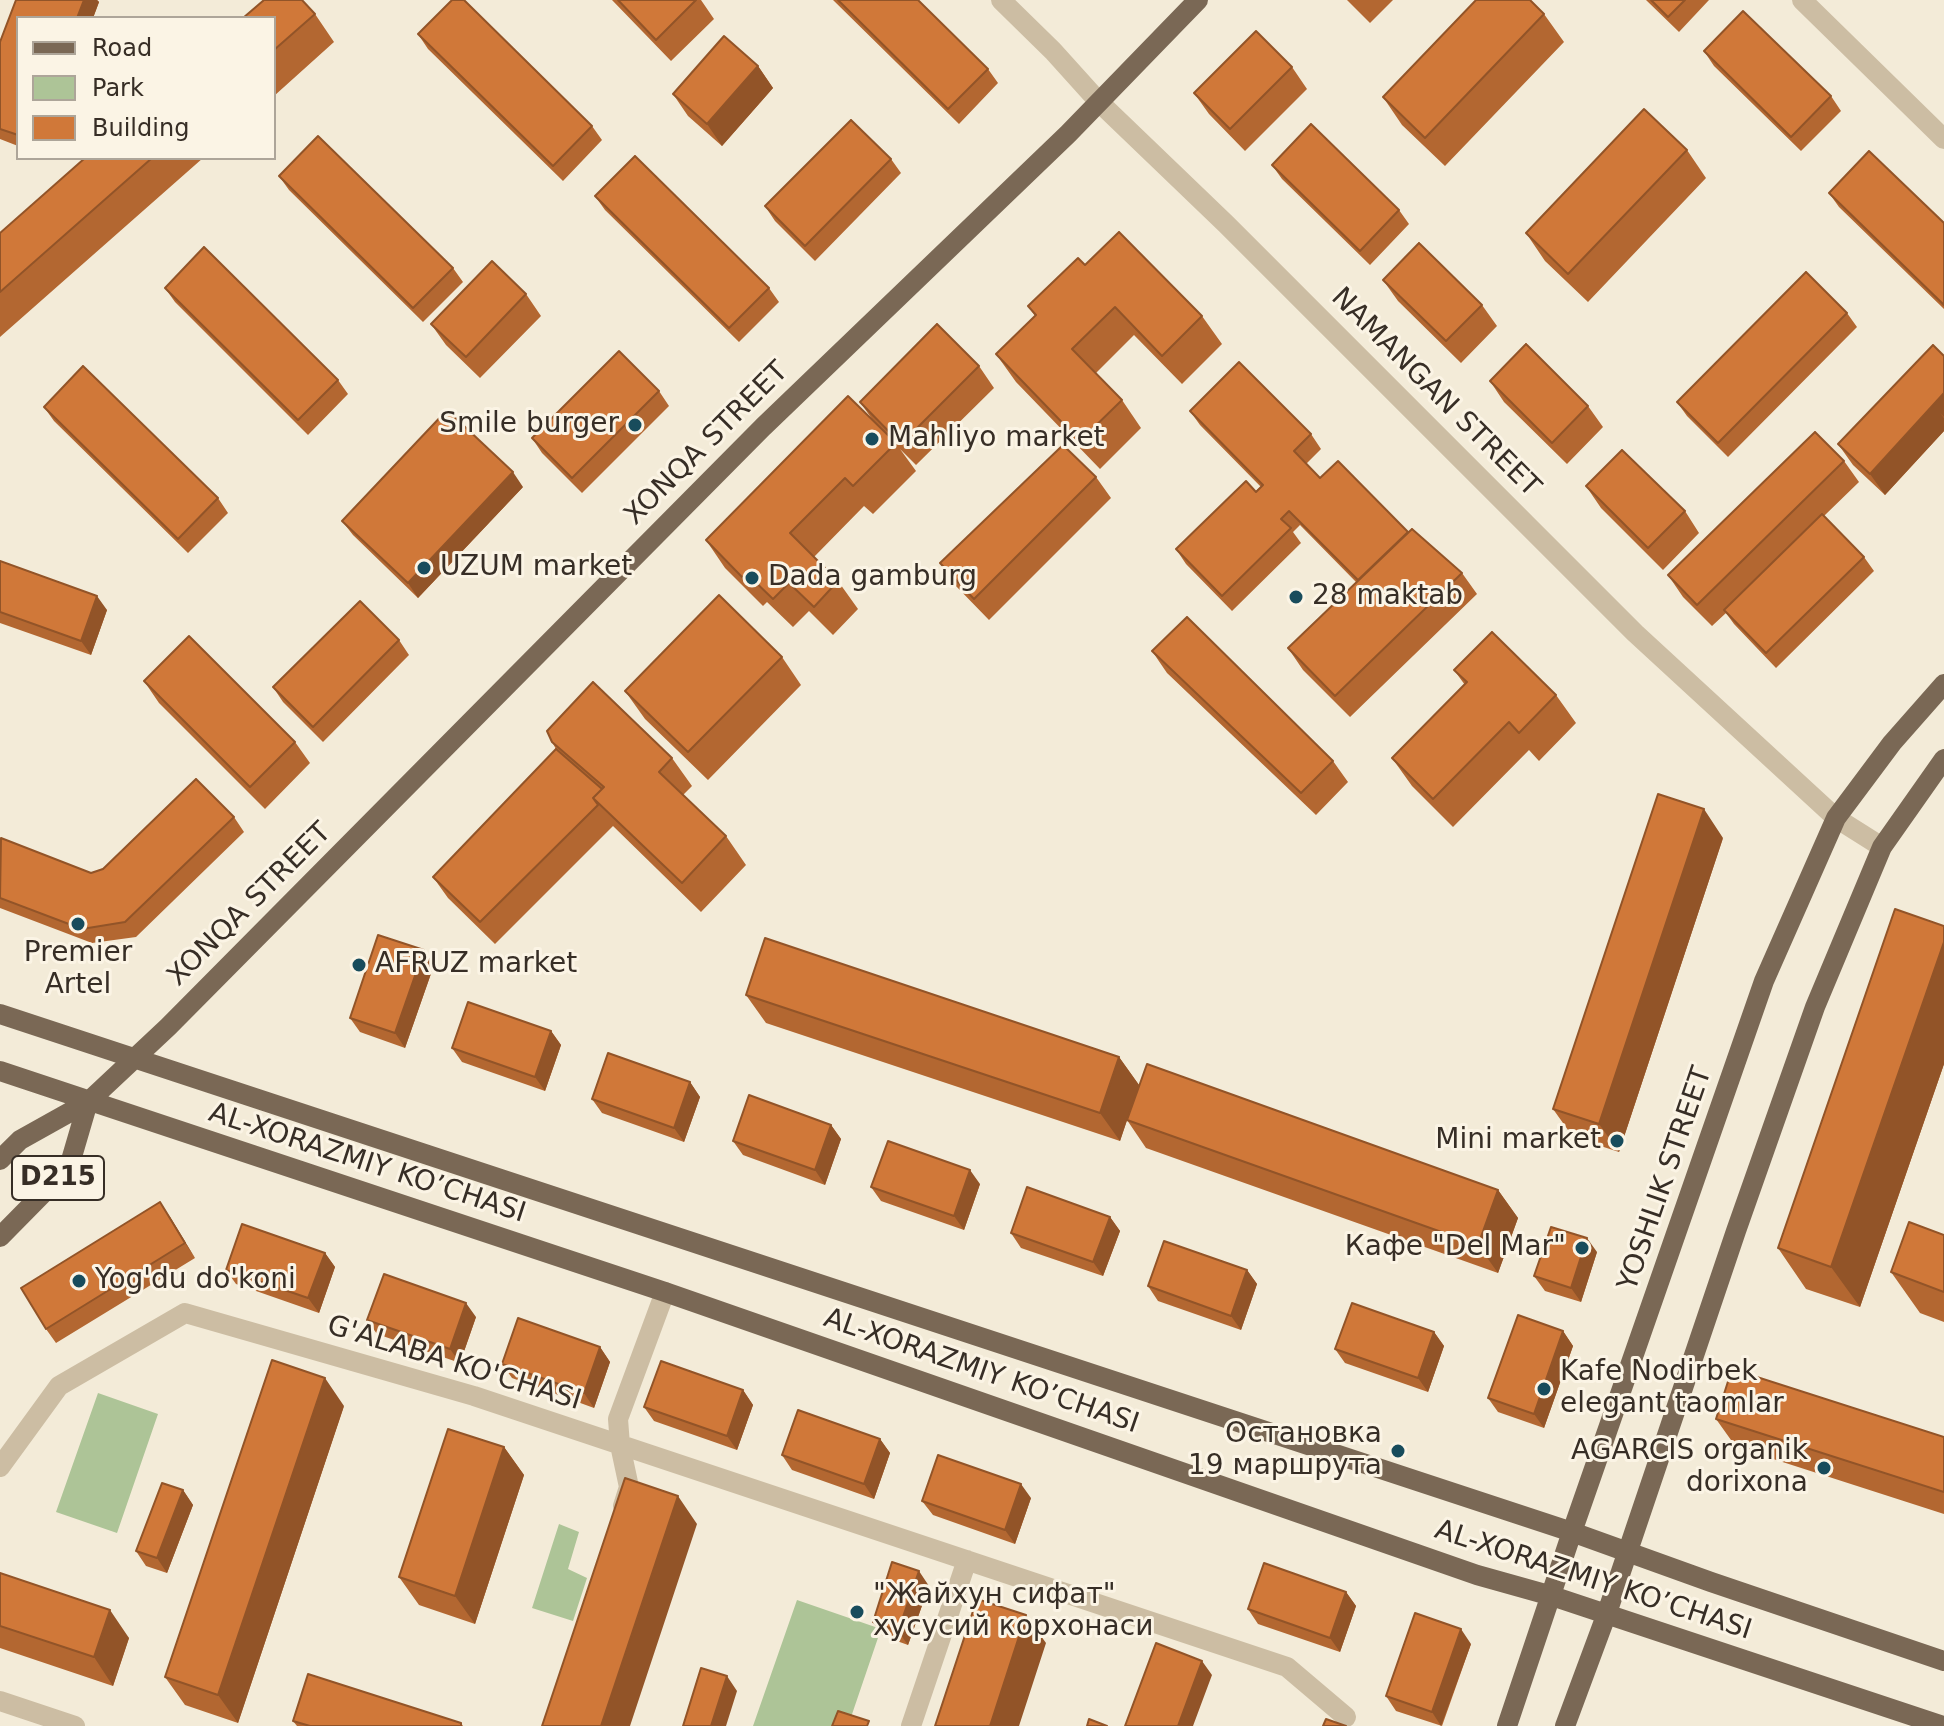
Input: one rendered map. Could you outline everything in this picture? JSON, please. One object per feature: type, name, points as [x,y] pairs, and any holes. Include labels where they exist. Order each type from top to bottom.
[{"type":"main road","name":"XONQA STREET","points":[[88,1102],[135,1059],[763,427],[1099,102],[1198,0]]},
{"type":"main road","name":"YOSHLIK STREET","points":[[1507,1726],[1764,981],[1836,818],[1892,743],[1944,684]]},
{"type":"main road","points":[[1565,1726],[1607,1613],[1815,1007],[1882,847],[1944,759]]},
{"type":"main road","name":"AL-XORAZMIY KO’CHASI","points":[[0,1014],[1572,1532],[1944,1661]]},
{"type":"main road","name":"AL-XORAZMIY KO’CHASI","points":[[0,1071],[665,1292],[1477,1575],[1607,1613],[1943,1726]]},
{"type":"main road","name":"D215","points":[[0,1160],[20,1140],[88,1102]]},
{"type":"main road","name":"D215","points":[[0,1237],[69,1167],[88,1102]]},
{"type":"street","name":"NAMANGAN STREET","points":[[1001,0],[1099,102],[1237,235],[1635,633],[1836,818],[1882,847]]},
{"type":"street","points":[[1802,0],[1944,139]]},
{"type":"street","name":"G'ALABA KO'CHASI","points":[[614,1532],[629,1487],[618,1419],[665,1292]]},
{"type":"street","name":"G'ALABA KO'CHASI","points":[[0,1467],[59,1386],[185,1313],[474,1396],[1287,1667],[1346,1717]]},
{"type":"street","points":[[911,1726],[967,1560]]},
{"type":"street","points":[[0,1701],[75,1726]]},
{"type":"green space","points":[[98,1393],[158,1414],[117,1533],[56,1512]]},
{"type":"green space","points":[[559,1524],[579,1532],[568,1569],[587,1578],[573,1621],[532,1608]]},
{"type":"green space","points":[[797,1600],[881,1629],[848,1726],[753,1726]]},
{"type":"building","points":[[16,0],[84,0],[78,16],[16,16],[16,134],[0,129],[0,42]]},
{"type":"building","points":[[264,0],[302,0],[315,14],[276,48],[276,16],[245,16]]},
{"type":"building","points":[[452,0],[464,0],[592,126],[553,166],[418,34]]},
{"type":"building","points":[[618,0],[696,0],[656,40]]},
{"type":"building","points":[[838,0],[918,0],[988,69],[948,109]]},
{"type":"building","points":[[1476,0],[1530,0],[1544,14],[1425,138],[1383,97]]},
{"type":"building","points":[[1651,0],[1685,0],[1668,17]]},
{"type":"building","points":[[1743,11],[1831,96],[1791,137],[1704,51]]},
{"type":"building","points":[[1256,31],[1292,67],[1230,129],[1194,93]]},
{"type":"building","points":[[724,36],[758,66],[707,124],[673,94]]},
{"type":"building","points":[[1644,109],[1687,150],[1568,274],[1526,233]]},
{"type":"building","points":[[851,120],[891,159],[805,246],[765,206]]},
{"type":"building","points":[[1311,124],[1399,210],[1360,251],[1272,165]]},
{"type":"building","points":[[318,136],[453,268],[413,308],[279,176]]},
{"type":"building","points":[[1869,151],[1944,223],[1944,305],[1829,193]]},
{"type":"building","points":[[635,156],[769,288],[729,328],[595,196]]},
{"type":"building","points":[[83,160],[150,160],[0,292],[0,233]]},
{"type":"building","points":[[1119,232],[1202,316],[1162,356],[1115,307],[1072,349],[1122,400],[1080,441],[996,354],[1036,315],[1028,306],[1078,258],[1085,265]]},
{"type":"building","points":[[1419,243],[1482,305],[1446,341],[1383,280]]},
{"type":"building","points":[[204,247],[338,380],[298,420],[165,288]]},
{"type":"building","points":[[492,261],[526,294],[466,357],[431,324]]},
{"type":"building","points":[[1806,272],[1847,313],[1718,443],[1677,402]]},
{"type":"building","points":[[937,324],[979,366],[901,444],[860,402]]},
{"type":"building","points":[[1526,344],[1588,406],[1552,443],[1490,381]]},
{"type":"building","points":[[1933,345],[1944,356],[1944,393],[1870,474],[1838,444]]},
{"type":"building","points":[[619,351],[659,391],[572,478],[532,438]]},
{"type":"building","points":[[1239,362],[1311,434],[1294,451],[1320,478],[1338,461],[1408,532],[1358,580],[1289,511],[1281,519],[1291,528],[1222,596],[1176,549],[1246,481],[1256,492],[1263,485],[1190,411]]},
{"type":"building","points":[[83,366],[218,498],[178,539],[44,407]]},
{"type":"building","points":[[848,396],[896,443],[853,486],[845,478],[790,533],[838,581],[814,607],[789,583],[773,599],[747,574],[743,578],[706,540]]},
{"type":"building","points":[[447,410],[513,472],[408,583],[342,521]]},
{"type":"building","points":[[1815,432],[1844,461],[1697,605],[1668,575]]},
{"type":"building","points":[[1063,445],[1096,477],[974,599],[940,563]]},
{"type":"building","points":[[1622,450],[1685,511],[1648,548],[1586,486]]},
{"type":"building","points":[[1822,514],[1864,557],[1766,653],[1724,610]]},
{"type":"building","points":[[1412,529],[1462,573],[1335,696],[1288,648]]},
{"type":"building","points":[[0,561],[97,596],[81,641],[0,612]]},
{"type":"building","points":[[719,595],[782,657],[688,752],[625,691]]},
{"type":"building","points":[[360,601],[399,640],[313,727],[273,687]]},
{"type":"building","points":[[1187,617],[1333,761],[1301,793],[1152,651]]},
{"type":"building","points":[[1492,632],[1556,695],[1519,733],[1509,722],[1433,799],[1392,758],[1467,682],[1454,670]]},
{"type":"building","points":[[189,636],[295,742],[250,787],[144,681]]},
{"type":"building","points":[[593,682],[672,758],[659,772],[726,836],[682,883],[593,798],[604,787],[552,742],[547,731]]},
{"type":"building","points":[[556,749],[602,789],[593,798],[598,805],[480,922],[433,877]]},
{"type":"building","points":[[196,779],[234,817],[125,922],[82,929],[0,898],[1,838],[91,873],[103,869]]},
{"type":"building","points":[[1658,794],[1704,809],[1599,1124],[1553,1109]]},
{"type":"building","points":[[1895,909],[1944,926],[1944,942],[1831,1267],[1778,1248]]},
{"type":"building","points":[[378,935],[424,950],[395,1033],[350,1018]]},
{"type":"building","points":[[765,938],[1119,1057],[1100,1113],[746,995]]},
{"type":"building","points":[[468,1002],[551,1031],[535,1077],[452,1048]]},
{"type":"building","points":[[608,1053],[690,1082],[674,1128],[592,1099]]},
{"type":"building","points":[[1147,1064],[1498,1190],[1478,1245],[1127,1120]]},
{"type":"building","points":[[749,1095],[831,1125],[815,1170],[733,1141]]},
{"type":"building","points":[[888,1141],[970,1170],[954,1216],[871,1187]]},
{"type":"building","points":[[1027,1187],[1110,1217],[1093,1262],[1011,1233]]},
{"type":"building","points":[[160,1202],[185,1243],[46,1329],[21,1288]]},
{"type":"building","points":[[1909,1222],[1944,1235],[1944,1292],[1891,1272]]},
{"type":"building","points":[[242,1224],[325,1253],[308,1298],[226,1270]]},
{"type":"building","points":[[1551,1227],[1587,1238],[1571,1288],[1534,1276]]},
{"type":"building","points":[[1164,1241],[1247,1270],[1231,1316],[1148,1286]]},
{"type":"building","points":[[384,1274],[466,1303],[450,1349],[367,1320]]},
{"type":"building","points":[[1352,1303],[1434,1332],[1418,1378],[1335,1349]]},
{"type":"building","points":[[1518,1315],[1563,1331],[1534,1414],[1488,1398]]},
{"type":"building","points":[[518,1318],[600,1347],[584,1393],[502,1364]]},
{"type":"building","points":[[272,1360],[325,1378],[218,1695],[165,1677]]},
{"type":"building","points":[[661,1361],[743,1390],[727,1436],[644,1407]]},
{"type":"building","points":[[1732,1369],[1944,1437],[1944,1492],[1716,1419]]},
{"type":"building","points":[[798,1410],[880,1439],[864,1484],[782,1455]]},
{"type":"building","points":[[448,1429],[504,1447],[455,1596],[399,1577]]},
{"type":"building","points":[[938,1455],[1021,1484],[1005,1530],[922,1501]]},
{"type":"building","points":[[625,1478],[678,1496],[601,1726],[542,1726]]},
{"type":"building","points":[[162,1483],[183,1490],[157,1558],[136,1551]]},
{"type":"building","points":[[892,1562],[919,1571],[898,1631],[873,1622]]},
{"type":"building","points":[[1264,1563],[1346,1592],[1330,1638],[1248,1609]]},
{"type":"building","points":[[0,1573],[110,1610],[94,1657],[0,1626]]},
{"type":"building","points":[[977,1599],[1026,1615],[990,1726],[935,1726]]},
{"type":"building","points":[[1415,1613],[1461,1629],[1432,1712],[1386,1696]]},
{"type":"building","points":[[1156,1643],[1202,1661],[1178,1726],[1125,1726]]},
{"type":"building","points":[[701,1668],[727,1676],[711,1726],[683,1726]]},
{"type":"building","points":[[308,1674],[461,1723],[461,1726],[310,1726],[293,1721]]},
{"type":"building","points":[[838,1711],[869,1721],[867,1726],[832,1726]]},
{"type":"building","points":[[1089,1719],[1107,1726],[1087,1726]]},
{"type":"building","points":[[1326,1719],[1346,1726],[1323,1726]]},
{"type":"place","name":"Smile burger","points":[[635,425]]},
{"type":"place","name":"Mahliyo market","points":[[872,439]]},
{"type":"place","name":"UZUM market","points":[[424,568]]},
{"type":"place","name":"Dada gamburg","points":[[752,578]]},
{"type":"place","name":"28 maktab","points":[[1296,597]]},
{"type":"place","name":"Premier Artel","points":[[78,924]]},
{"type":"place","name":"AFRUZ market","points":[[359,965]]},
{"type":"place","name":"Mini market","points":[[1617,1141]]},
{"type":"place","name":"Кафе \"Del Mar\"","points":[[1582,1248]]},
{"type":"place","name":"Yog'du do'koni","points":[[79,1281]]},
{"type":"place","name":"Kafe Nodirbek elegant taomlar","points":[[1544,1389]]},
{"type":"place","name":"Остановка 19 маршрута","points":[[1398,1451]]},
{"type":"place","name":"AGARCIS organik dorixona","points":[[1824,1468]]},
{"type":"place","name":"\"Жайхун сифат\" хусусий корхонаси","points":[[857,1612]]}]
